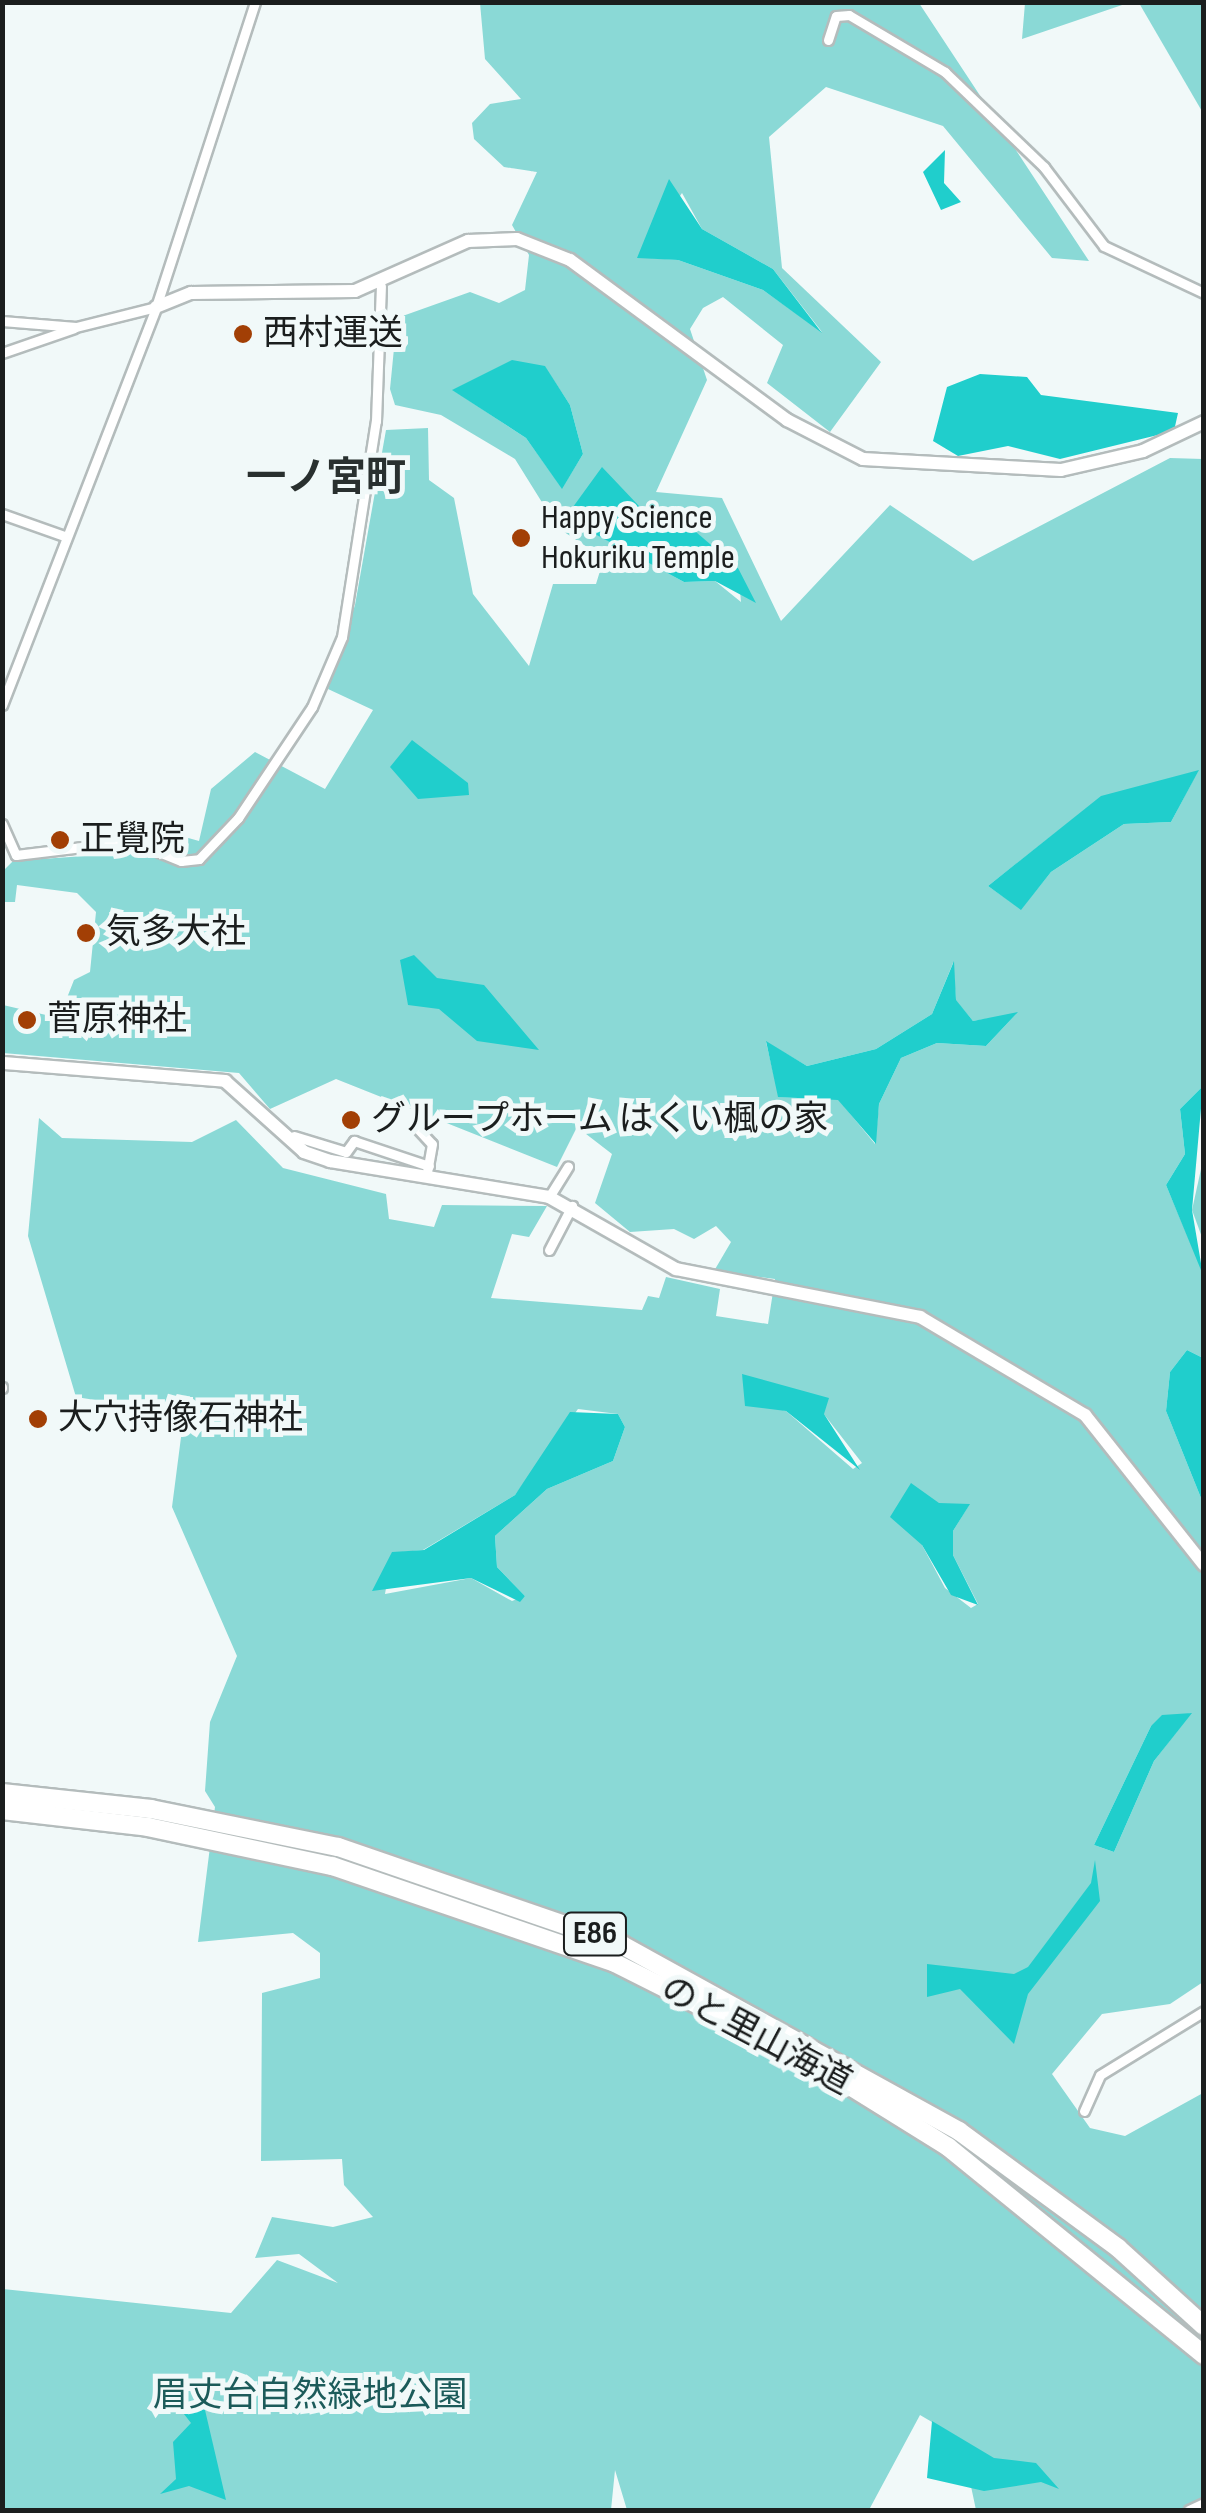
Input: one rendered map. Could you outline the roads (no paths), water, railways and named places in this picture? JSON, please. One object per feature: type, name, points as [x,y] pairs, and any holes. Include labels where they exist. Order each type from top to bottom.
[{"type":"highway","name":"のと里山海道","points":[[2,1794],[151,1809],[338,1846],[622,1945],[885,2085],[1118,2248],[1204,2326]]},
{"type":"highway","name":"のと里山海道","points":[[2,1810],[148,1827],[332,1866],[616,1963],[876,2100],[1103,2265],[1204,2355]]},
{"type":"street","points":[[2,704],[64,536],[156,308],[255,2]]},
{"type":"street","points":[[828,40],[836,16],[849,15],[945,72],[1019,139],[1104,246],[1204,293]]},
{"type":"street","points":[[2,354],[76,327],[156,308],[191,293],[381,286],[468,241],[548,248],[800,428],[863,460],[1061,470],[1143,451],[1204,422]]},
{"type":"street","points":[[2,824],[16,855],[132,841],[182,861],[200,859],[238,818],[312,707],[342,637],[376,421],[381,286]]},
{"type":"street","points":[[2,320],[76,327]]},
{"type":"street","points":[[2,514],[64,536]]},
{"type":"street","points":[[3,1063],[225,1082],[304,1152],[549,1197],[572,1206],[676,1270],[920,1317],[978,1346],[1106,1434],[1204,1565]]},
{"type":"street","points":[[270,1122],[327,1149],[346,1152],[354,1140],[427,1172]]},
{"type":"street","points":[[416,1127],[432,1144],[427,1172]]},
{"type":"street","points":[[549,1197],[568,1166]]},
{"type":"street","points":[[549,1250],[572,1206]]},
{"type":"street","points":[[1084,2110],[1100,2076],[1204,2012]]},
{"type":"street","points":[[1189,2510],[1204,2503]]},
{"type":"place","name":"西村運送","points":[[243,334]]},
{"type":"place","name":"Happy Science Hokuriku Temple","points":[[521,538]]},
{"type":"place","name":"正覺院","points":[[60,840]]},
{"type":"place","name":"気多大社","points":[[86,933]]},
{"type":"place","name":"菅原神社","points":[[27,1020]]},
{"type":"place","name":"グループホーム はくい楓の家","points":[[351,1120]]},
{"type":"place","name":"大穴持像石神社","points":[[38,1419]]},
{"type":"district","name":"一ノ宮町","points":[[326,478]]},
{"type":"park label","name":"眉丈台自然緑地公園","points":[[310,2396]]}]
